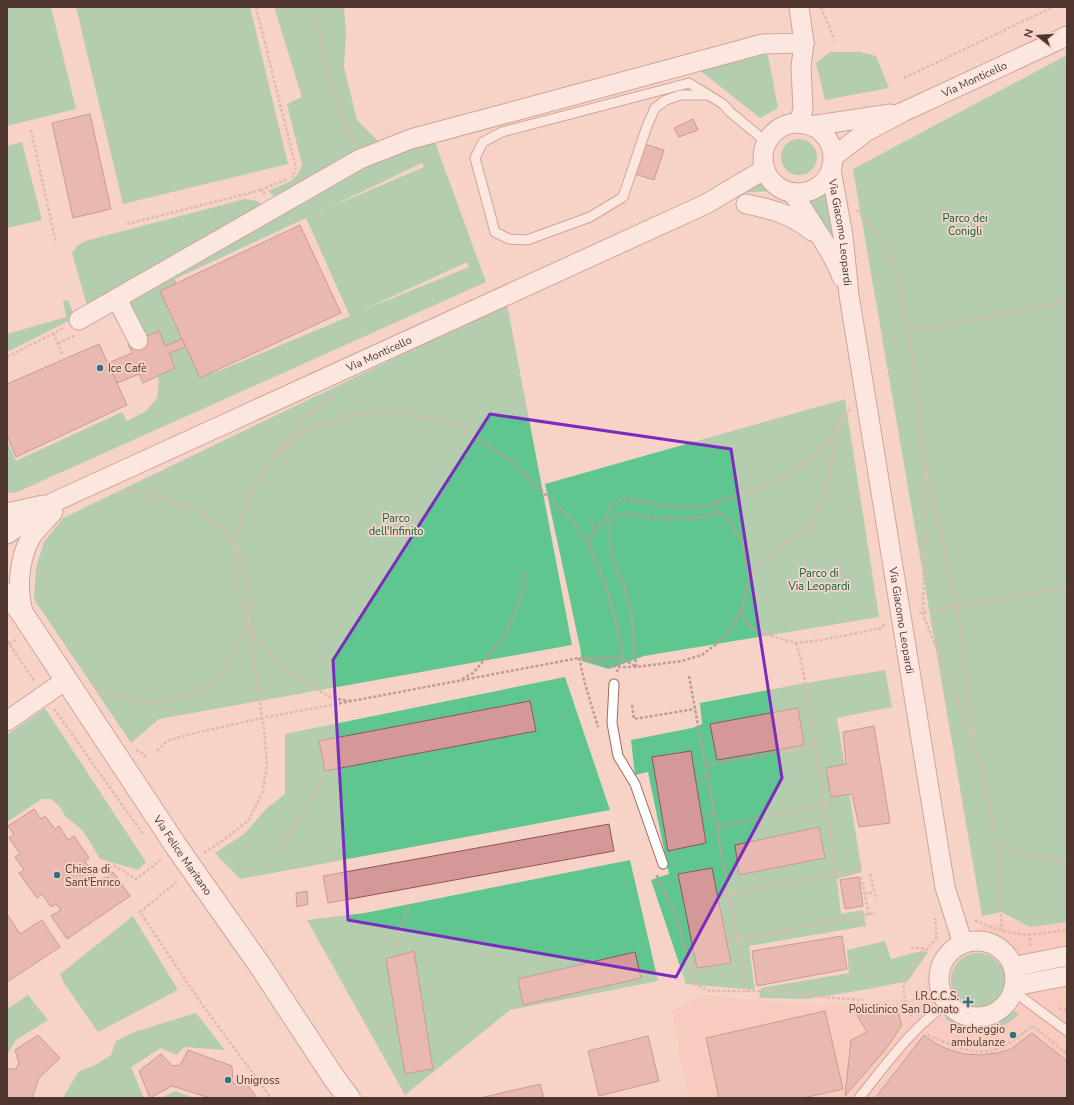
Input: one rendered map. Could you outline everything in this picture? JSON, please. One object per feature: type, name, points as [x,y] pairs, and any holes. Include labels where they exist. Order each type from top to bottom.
[{"type":"street","points":[[799,7],[804,43],[801,67],[803,109],[801,116],[807,125]]},
{"type":"street","name":"Via Monticello","points":[[832,164],[867,131],[903,112],[1067,36]]},
{"type":"street","points":[[79,320],[360,159],[410,139],[763,44],[804,43]]},
{"type":"street","name":"Via Monticello","points":[[807,125],[903,112]]},
{"type":"street","points":[[789,124],[807,125],[820,131],[827,138],[831,147],[832,164],[827,179],[820,186],[812,191],[802,193],[790,192],[777,186],[770,179],[765,169],[763,156],[766,144],[777,131],[789,124]]},
{"type":"street","name":"Via Giacomo Leopardi","points":[[832,164],[843,236],[849,295],[945,887],[964,944]]},
{"type":"street","name":"Via Monticello","points":[[7,534],[52,503],[706,204],[765,169]]},
{"type":"street","name":"Via Monticello","points":[[706,204],[746,204],[790,192]]},
{"type":"street","name":"Via Giacomo Leopardi","points":[[790,192],[824,240],[836,262],[849,295]]},
{"type":"street","name":"Via Giacomo Leopardi","points":[[746,204],[772,209],[791,216],[805,224],[824,240]]},
{"type":"street","points":[[117,299],[138,340]]},
{"type":"street","points":[[18,609],[22,610],[20,585],[22,568],[31,538],[55,510],[102,481]]},
{"type":"street","name":"Via Monticello","points":[[7,513],[52,503]]},
{"type":"street","name":"Via Felice Maritano","points":[[7,578],[18,609],[176,846],[261,967],[334,1078],[349,1098]]},
{"type":"street","points":[[7,721],[66,680]]},
{"type":"street","points":[[1014,982],[1009,958],[994,945],[982,941],[964,944],[956,948],[949,954],[940,969],[939,978],[941,992],[948,1003],[956,1011],[966,1016],[984,1017],[1000,1010],[1008,1001],[1014,982],[1017,966],[1067,956]]},
{"type":"street","points":[[1014,982],[1067,976]]},
{"type":"lane","points":[[708,95],[680,95],[666,100],[655,108],[647,126],[623,198],[590,217],[527,240],[509,239],[495,232],[475,158],[483,142],[502,132],[689,83],[723,104],[766,144]]},
{"type":"lane","points":[[614,684],[612,723],[618,756],[635,784],[663,864]]},
{"type":"lane","points":[[1014,982],[1067,1031]]},
{"type":"lane","points":[[858,1098],[917,1028],[934,1012],[948,1003]]},
{"type":"path","points":[[127,224],[260,190],[292,177],[296,168],[256,7]]},
{"type":"path","points":[[312,7],[337,104],[360,159]]},
{"type":"path","points":[[821,7],[835,41]]},
{"type":"path","points":[[904,78],[1053,7]]},
{"type":"path","points":[[31,130],[56,243]]},
{"type":"path","points":[[260,190],[280,205]]},
{"type":"path","points":[[855,208],[880,238],[896,269],[909,332],[925,463],[957,607],[975,743],[997,845],[1002,931],[1030,935],[1067,930]]},
{"type":"path","points":[[909,332],[1067,301]]},
{"type":"path","points":[[7,357],[79,320]]},
{"type":"path","points":[[53,333],[63,356]]},
{"type":"path","points":[[340,390],[307,417],[272,460],[247,498],[235,546],[237,590],[255,636],[288,673],[332,698],[351,701]]},
{"type":"path","points":[[588,542],[595,530],[604,522],[612,505],[620,500],[629,499],[664,506],[701,507],[756,489],[793,474],[826,445],[850,409]]},
{"type":"path","points":[[272,460],[308,430],[352,414],[399,412],[454,423],[508,459],[570,518],[588,542],[604,580],[616,618],[622,646],[621,657],[614,684]]},
{"type":"path","points":[[748,584],[751,576],[758,567],[785,544],[804,532],[814,520],[821,505],[830,473],[834,447],[842,422]]},
{"type":"path","points":[[925,463],[923,612],[975,743]]},
{"type":"path","points":[[118,492],[134,491],[165,494],[164,498]]},
{"type":"path","points":[[143,499],[164,498],[196,509],[223,529],[242,557],[251,590],[249,620],[264,729],[267,763],[263,791],[249,820],[204,853]]},
{"type":"path","points":[[580,658],[618,667],[636,667],[682,662],[702,655],[728,633],[742,612],[749,577],[743,542],[729,521],[712,504]]},
{"type":"path","points":[[636,667],[632,618],[623,582],[611,555],[610,521],[617,515],[625,514],[636,514],[653,518],[681,519],[721,513]]},
{"type":"path","points":[[591,519],[595,530]]},
{"type":"path","points":[[459,681],[473,673],[506,635],[524,589],[525,571]]},
{"type":"path","points":[[915,614],[1067,587]]},
{"type":"path","points":[[742,612],[745,620],[752,628],[771,636],[796,643],[821,640],[882,628],[885,619]]},
{"type":"path","points":[[93,686],[117,698],[150,703],[183,697],[213,680],[235,655],[249,620]]},
{"type":"path","points":[[7,641],[37,684]]},
{"type":"path","points":[[796,643],[806,680],[837,874]]},
{"type":"path","points":[[157,751],[167,742],[186,735],[262,718],[580,658],[621,657],[636,667]]},
{"type":"path","points":[[688,676],[706,765],[747,992]]},
{"type":"path","points":[[632,705],[634,719],[695,709]]},
{"type":"path","points":[[53,708],[143,834]]},
{"type":"path","points":[[706,765],[816,746]]},
{"type":"path","points":[[700,779],[708,778]]},
{"type":"path","points":[[279,851],[324,779]]},
{"type":"path","points":[[717,827],[825,805]]},
{"type":"path","points":[[706,816],[715,814]]},
{"type":"path","points":[[759,818],[761,830]]},
{"type":"path","points":[[997,845],[1031,855],[1067,862]]},
{"type":"path","points":[[157,853],[165,864]]},
{"type":"path","points":[[99,870],[115,866],[136,879],[161,860]]},
{"type":"path","points":[[729,894],[859,870]]},
{"type":"path","points":[[656,872],[662,889],[674,909],[695,984],[710,991],[775,991],[863,1000]]},
{"type":"path","points":[[870,874],[873,892],[876,899]]},
{"type":"path","points":[[861,877],[868,915]]},
{"type":"path","points":[[174,878],[181,887]]},
{"type":"path","points":[[177,882],[140,912],[201,1003],[271,1098]]},
{"type":"path","points":[[723,893],[728,890]]},
{"type":"path","points":[[864,894],[873,892]]},
{"type":"path","points":[[400,948],[398,937],[409,904]]},
{"type":"path","points":[[737,939],[876,913]]},
{"type":"path","points":[[935,917],[937,937],[906,974],[903,991],[917,1028],[923,1033],[946,1044],[965,1050],[980,1052],[1004,1047],[1032,1026],[1067,1054]]},
{"type":"path","points":[[729,937],[736,935]]},
{"type":"path","points":[[911,948],[921,948],[926,950]]},
{"type":"path","points":[[996,1049],[997,1053]]},
{"type":"highlighted area","points":[[490,414],[731,449],[782,778],[676,977],[348,920],[333,660]]},
{"type":"shaded area","name":"I.R.C.C.S. Policlinico San Donato","points":[[1067,911],[1067,1098],[688,1098],[672,1010],[705,995],[820,1006],[920,998],[941,950],[981,926]]},
{"type":"green space","points":[[7,7],[51,7],[76,109],[7,126]]},
{"type":"green space","points":[[76,7],[250,7],[288,164],[123,204]]},
{"type":"green space","points":[[274,7],[344,7],[346,32],[344,67],[357,120],[378,141],[280,201],[268,191],[291,181],[298,174],[302,165],[287,104],[302,97]]},
{"type":"green space","points":[[830,52],[860,52],[876,56],[889,88],[825,100],[816,63]]},
{"type":"green space","points":[[759,53],[768,55],[778,108],[760,118],[697,68]]},
{"type":"green space","name":"Parco dei Conigli","points":[[1067,55],[1067,922],[1030,927],[1001,912],[982,916],[853,169]]},
{"type":"green space","points":[[803,139],[812,144],[816,150],[816,164],[812,170],[803,175],[795,175],[786,170],[782,164],[781,153],[786,144],[792,140]]},
{"type":"green space","points":[[22,142],[42,220],[7,228],[7,146]]},
{"type":"green space","points":[[435,142],[486,282],[15,493],[7,492],[7,441],[16,461],[122,412],[127,421],[146,411],[157,398],[159,382],[156,369],[122,299],[358,166]],"holes":[[[422,163],[424,167],[328,208]],[[306,218],[350,316],[214,373],[175,279]],[[467,262],[469,267],[361,311]]]},
{"type":"green space","points":[[765,181],[770,191],[738,193]]},
{"type":"green space","points":[[826,187],[838,248],[803,199],[809,198]]},
{"type":"green space","points":[[245,199],[257,201],[265,207],[89,307],[86,302],[72,253],[77,246],[85,241]]},
{"type":"green space","points":[[68,300],[73,313],[73,319],[7,352],[7,334],[66,317],[63,301]]},
{"type":"green space","name":"Parco dell'Infinito","points":[[507,304],[572,645],[159,719],[131,743],[34,599],[36,568],[44,542],[63,518]]},
{"type":"green space","name":"Parco di Via Leopardi","points":[[845,399],[879,617],[644,656],[609,669],[582,661],[545,484]]},
{"type":"green space","points":[[885,670],[892,707],[837,718],[862,872],[837,879],[841,914],[863,910],[866,926],[749,946],[755,990],[686,984],[651,880],[669,874],[648,772],[635,775],[631,740],[692,728],[702,724],[700,703]]},
{"type":"green space","points":[[565,677],[610,810],[240,879],[215,853],[244,834],[266,809],[285,794],[285,734]]},
{"type":"green space","points":[[45,708],[146,862],[138,870],[100,859],[81,829],[65,816],[61,808],[51,799],[42,799],[7,822],[7,735]]},
{"type":"green space","points":[[630,860],[658,981],[510,1010],[405,1095],[307,920],[365,913]]},
{"type":"green space","points":[[133,916],[178,990],[98,1032],[64,983],[60,974]]},
{"type":"green space","points":[[885,941],[891,959],[921,951],[928,952],[908,981],[806,999],[759,998],[761,988],[849,973],[847,950]]},
{"type":"green space","points":[[973,953],[983,953],[993,957],[1001,965],[1005,975],[1005,985],[1001,995],[993,1003],[983,1007],[973,1007],[963,1003],[955,995],[951,985],[951,975],[955,965],[963,957]]},
{"type":"green space","points":[[28,995],[48,1020],[16,1040],[7,1055],[7,1009]]},
{"type":"green space","points":[[1015,1011],[1019,1014],[1001,1027],[992,1030],[983,1031],[965,1028],[945,1019],[948,1014],[969,1025],[995,1024]]},
{"type":"green space","points":[[196,1013],[225,1050],[184,1047],[177,1055],[161,1048],[131,1067],[144,1098],[63,1098],[78,1072],[97,1064],[111,1055],[116,1041],[134,1032]]},
{"type":"green space","points":[[175,1091],[194,1098],[161,1098]]},
{"type":"building","points":[[90,114],[111,209],[73,218],[52,123]]},
{"type":"building","points":[[693,119],[698,130],[679,137],[674,128]]},
{"type":"building","points":[[645,144],[664,150],[654,180],[635,174]]},
{"type":"building","points":[[300,225],[341,313],[200,378],[160,291]]},
{"type":"building","points":[[159,331],[165,346],[182,339],[186,347],[169,353],[175,368],[143,383],[139,374],[117,383],[108,363],[132,353],[128,344]]},
{"type":"building","points":[[99,344],[127,405],[16,457],[7,436],[7,384]]},
{"type":"building","points":[[530,701],[536,731],[325,771],[319,741]]},
{"type":"building","points":[[798,708],[804,745],[717,760],[710,724]]},
{"type":"building","points":[[874,726],[890,823],[859,827],[852,794],[831,797],[826,768],[846,764],[843,732]]},
{"type":"building","points":[[691,751],[706,843],[668,851],[652,757]]},
{"type":"building","name":"Chiesa di Sant'Enrico","points":[[34,809],[41,819],[45,816],[55,829],[59,826],[68,840],[74,836],[89,858],[85,861],[95,876],[89,880],[93,885],[113,872],[130,896],[67,939],[51,916],[61,910],[56,904],[51,907],[42,894],[37,898],[19,873],[24,870],[15,857],[20,854],[9,838],[14,835],[8,826]]},
{"type":"building","points":[[609,824],[614,851],[328,903],[323,876]]},
{"type":"building","points":[[819,827],[825,858],[739,875],[735,845]]},
{"type":"building","points":[[712,868],[731,963],[697,968],[678,874]]},
{"type":"building","points":[[859,877],[863,906],[845,909],[840,880]]},
{"type":"building","points":[[307,891],[308,904],[297,907],[296,893]]},
{"type":"building","points":[[7,914],[20,934],[42,920],[60,947],[7,982]]},
{"type":"building","points":[[842,936],[847,969],[757,986],[752,951]]},
{"type":"building","points":[[414,951],[433,1069],[405,1074],[386,959]]},
{"type":"building","points":[[635,952],[641,978],[523,1005],[518,979]]},
{"type":"building","points":[[896,1006],[902,1025],[886,1049],[845,1096],[851,1040],[867,1032],[856,1013]]},
{"type":"building","points":[[825,1011],[843,1089],[803,1098],[719,1098],[706,1038]]},
{"type":"building","points":[[1032,1033],[1067,1061],[1067,1098],[875,1098],[924,1035],[936,1044],[950,1050],[965,1054],[981,1055],[1011,1049]]},
{"type":"building","points":[[38,1035],[60,1058],[39,1078],[32,1098],[7,1098],[7,1069],[16,1069],[19,1063],[15,1050]]},
{"type":"building","points":[[648,1036],[659,1081],[599,1096],[588,1051]]},
{"type":"building","points":[[188,1050],[232,1066],[233,1083],[247,1084],[257,1098],[210,1098],[172,1086],[150,1098],[139,1071],[161,1054],[173,1066],[180,1065]]},
{"type":"building","points":[[540,1084],[544,1098],[480,1098]]},
{"type":"place","name":"Ice Cafè","points":[[100,368]]},
{"type":"place","name":"Chiesa di Sant'Enrico","points":[[57,875]]},
{"type":"place","name":"I.R.C.C.S. Policlinico San Donato","points":[[968,1002]]},
{"type":"place","name":"Parcheggio ambulanze","points":[[1013,1035]]},
{"type":"place","name":"Unigross","points":[[228,1080]]}]
